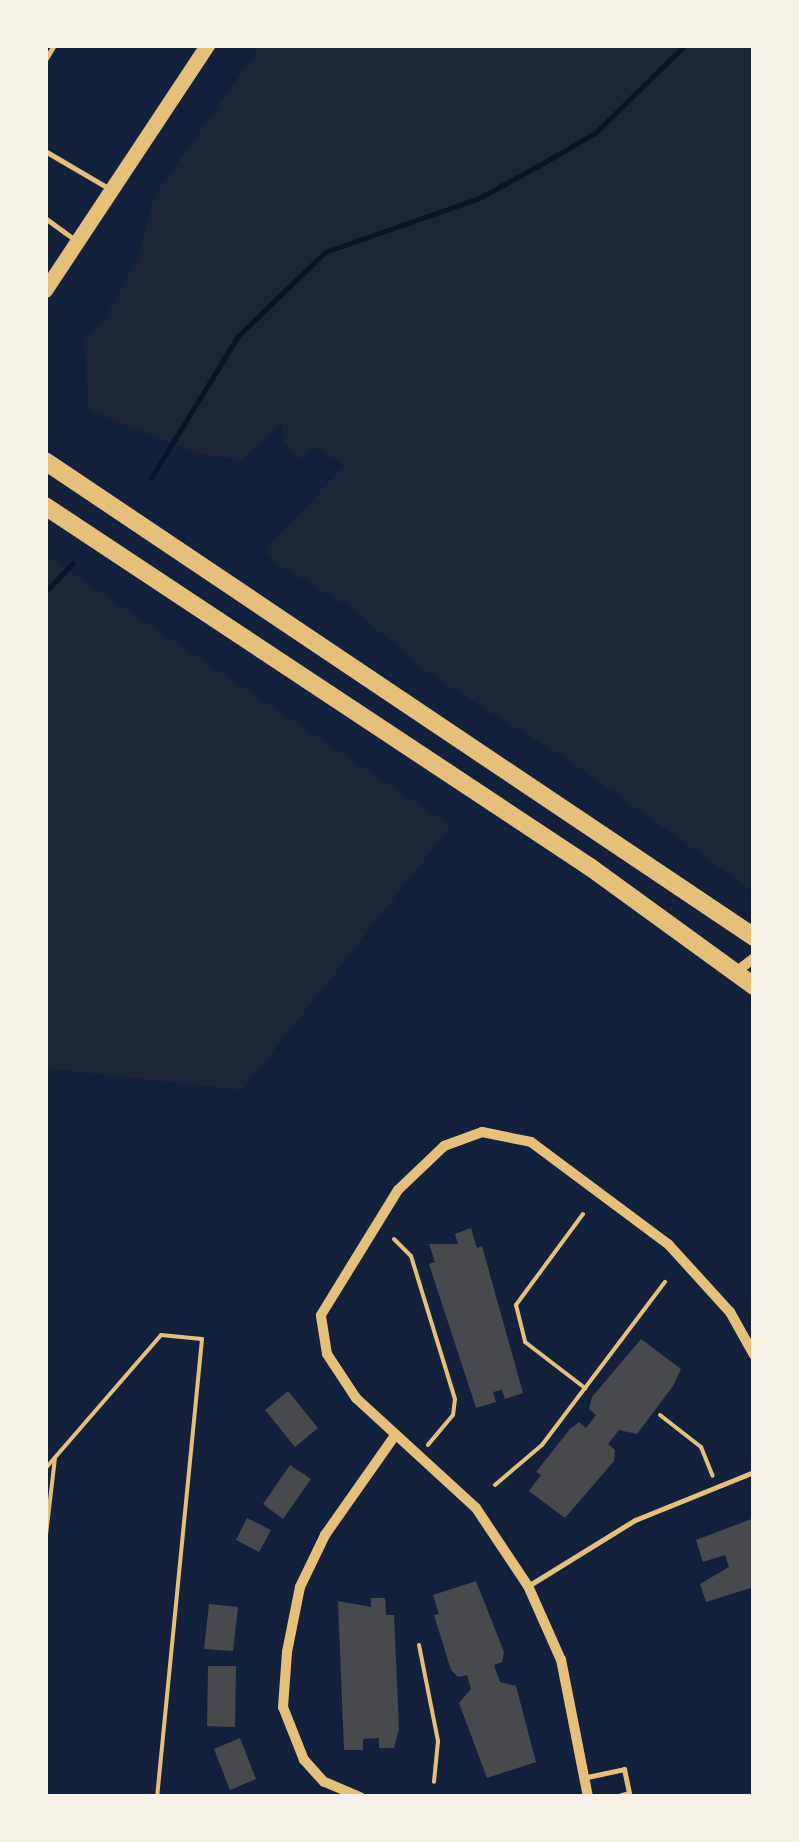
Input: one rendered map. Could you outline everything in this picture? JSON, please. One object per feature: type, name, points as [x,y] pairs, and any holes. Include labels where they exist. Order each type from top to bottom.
[{"type":"highway","points":[[45,461],[754,937]]},
{"type":"highway","points":[[45,506],[590,867],[754,986]]},
{"type":"main road","points":[[45,290],[207,45]]},
{"type":"street","points":[[736,972],[754,958]]},
{"type":"street","points":[[588,1797],[561,1660],[528,1586],[476,1508],[356,1398],[326,1354],[321,1315],[385,1209],[444,1146],[482,1132],[532,1142],[669,1245],[730,1312],[754,1355]]},
{"type":"street","points":[[360,1797],[324,1782],[304,1760],[282,1707],[287,1652],[300,1586],[325,1535],[394,1436]]},
{"type":"lane","points":[[45,60],[54,45]]},
{"type":"lane","points":[[45,150],[110,190]]},
{"type":"lane","points":[[45,218],[76,241]]},
{"type":"lane","points":[[528,1586],[635,1520],[754,1472]]},
{"type":"lane","points":[[584,1778],[624,1769],[630,1793],[615,1797]]},
{"type":"path","points":[[583,1214],[516,1305],[526,1342],[585,1388]]},
{"type":"path","points":[[394,1239],[410,1256],[455,1399],[453,1414],[428,1445]]},
{"type":"path","points":[[495,1486],[542,1445],[665,1282]]},
{"type":"path","points":[[45,1469],[161,1335],[202,1338],[156,1797]]},
{"type":"path","points":[[660,1414],[700,1447],[714,1476]]},
{"type":"path","points":[[45,1543],[55,1458]]},
{"type":"path","points":[[419,1645],[438,1741],[434,1782]]},
{"type":"shaded area","points":[[261,45],[754,45],[754,892],[569,761],[425,671],[355,610],[273,561],[265,549],[345,466],[318,447],[298,460],[284,442],[282,423],[241,460],[195,453],[89,410],[84,340],[104,321],[137,260],[155,195]]},
{"type":"shaded area","points":[[45,555],[451,826],[243,1090],[45,1068]]},
{"type":"building","points":[[471,1228],[477,1248],[482,1246],[523,1393],[505,1399],[502,1390],[493,1392],[496,1402],[476,1408],[429,1264],[435,1262],[429,1244],[458,1244],[455,1234]]},
{"type":"building","points":[[641,1339],[681,1369],[637,1434],[619,1430],[608,1444],[615,1450],[614,1461],[565,1518],[529,1491],[541,1475],[536,1472],[570,1429],[579,1422],[586,1428],[596,1415],[589,1409],[592,1397]]},
{"type":"building","points":[[288,1391],[318,1428],[295,1447],[265,1410]]},
{"type":"building","points":[[290,1465],[311,1479],[283,1519],[263,1504]]},
{"type":"building","points":[[247,1518],[271,1530],[259,1552],[236,1540]]},
{"type":"building","points":[[754,1518],[754,1587],[706,1602],[700,1584],[729,1567],[725,1555],[703,1562],[696,1540]]},
{"type":"building","points":[[476,1581],[504,1652],[502,1662],[494,1665],[500,1682],[516,1686],[536,1762],[487,1778],[459,1703],[471,1689],[467,1675],[458,1677],[451,1670],[434,1615],[439,1614],[433,1595]]},
{"type":"building","points":[[371,1598],[385,1598],[386,1615],[394,1615],[399,1729],[394,1748],[379,1748],[379,1738],[363,1739],[363,1750],[344,1750],[338,1601],[371,1607]]},
{"type":"building","points":[[209,1604],[238,1607],[233,1651],[204,1649]]},
{"type":"building","points":[[208,1666],[236,1666],[235,1727],[207,1726]]},
{"type":"building","points":[[240,1738],[256,1779],[230,1790],[214,1749]]},
{"type":"waterway","points":[[151,478],[238,336],[325,252],[479,198],[538,166],[595,133],[685,45]]},
{"type":"waterway","points":[[45,592],[73,563]]}]
